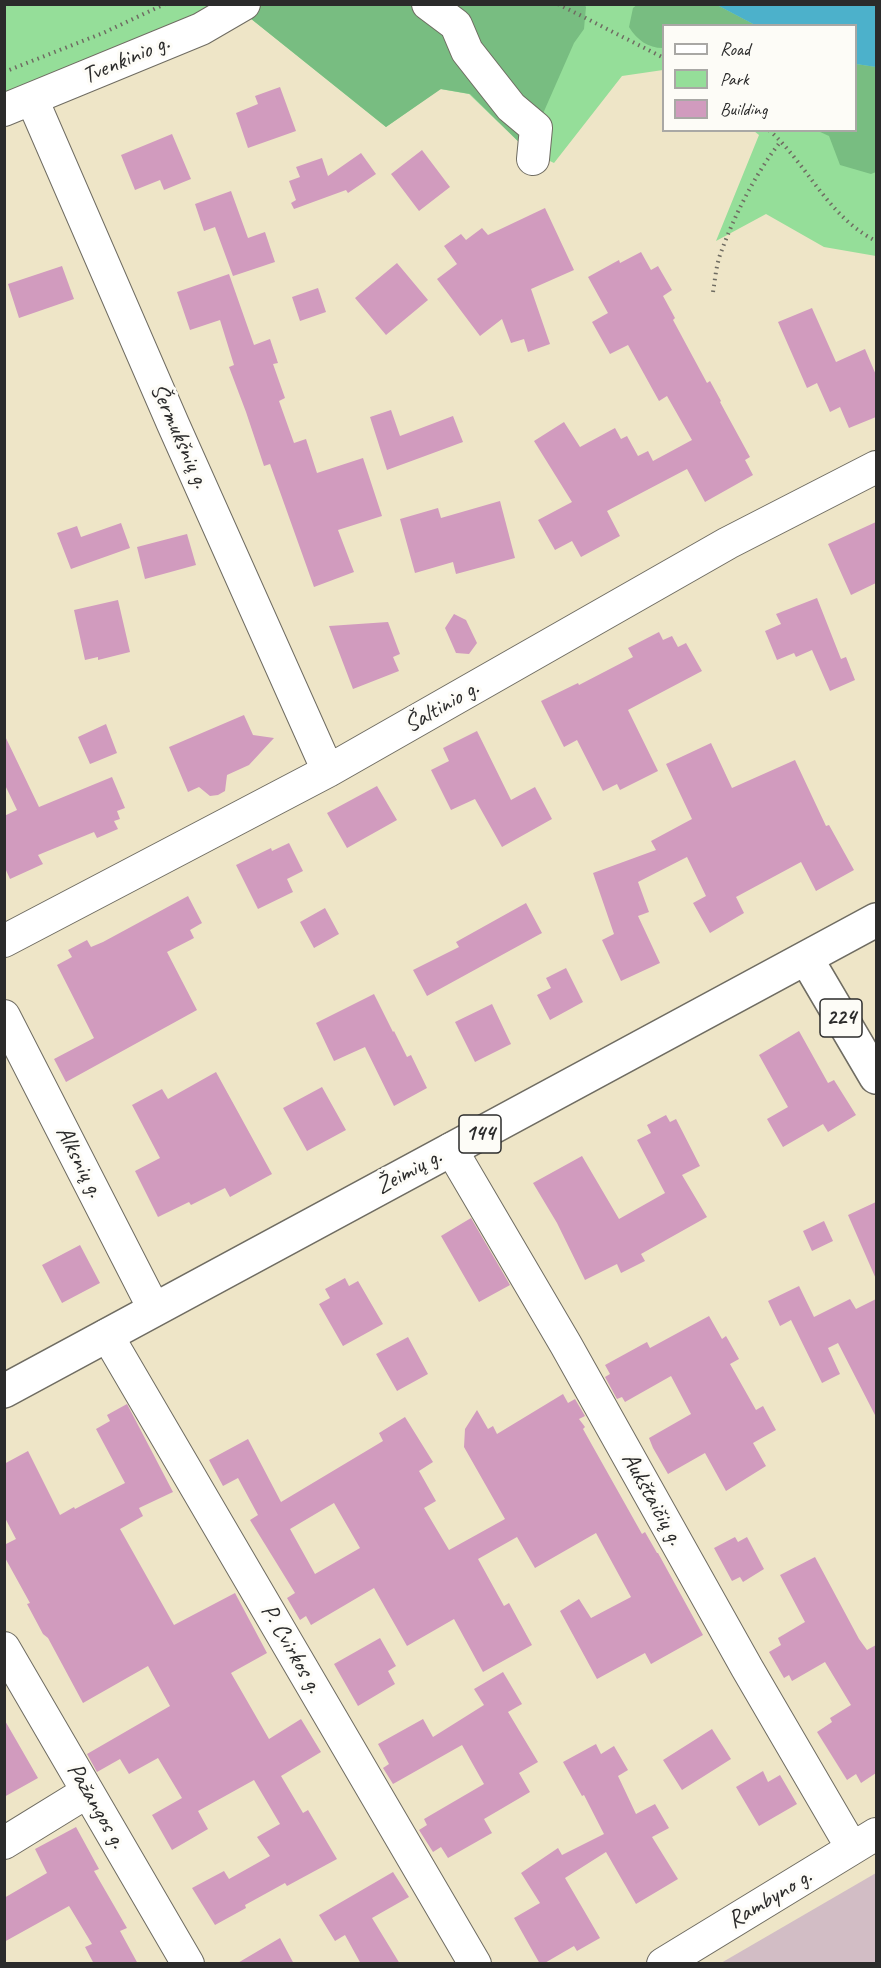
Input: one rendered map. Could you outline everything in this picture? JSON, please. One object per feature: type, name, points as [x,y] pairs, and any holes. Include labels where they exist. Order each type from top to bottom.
[{"type":"main road","name":"Žeimių g.","points":[[4,1391],[876,920]]},
{"type":"main road","name":"224","points":[[806,958],[876,1077]]},
{"type":"street","name":"Tvenkinio g.","points":[[18,104],[201,29],[244,4]]},
{"type":"street","points":[[428,4],[456,26],[467,51],[511,107],[536,128],[533,159]]},
{"type":"street","name":"Šermukšnių g.","points":[[18,104],[173,424],[328,771]]},
{"type":"street","name":"Šaltinio g.","points":[[4,941],[328,771],[728,543],[876,467]]},
{"type":"street","name":"Alksnių g.","points":[[4,1016],[154,1309]]},
{"type":"street","name":"Aukštaičių g.","points":[[451,1149],[560,1335],[747,1668],[864,1841]]},
{"type":"street","name":"P. Cvirkos g.","points":[[107,1335],[474,1964]]},
{"type":"street","name":"Pažangos g.","points":[[4,1648],[188,1964]]},
{"type":"street","points":[[4,1843],[87,1792]]},
{"type":"street","name":"Rambyno g.","points":[[663,1964],[864,1841]]},
{"type":"path","points":[[4,72],[103,33],[165,4]]},
{"type":"path","points":[[558,4],[662,57]]},
{"type":"path","points":[[771,132],[781,141],[839,214],[858,231],[876,241]]},
{"type":"path","points":[[712,292],[720,256],[746,198],[764,163],[781,141]]},
{"type":"shaded area","points":[[876,1873],[876,1963],[721,1963]]},
{"type":"green space","points":[[264,4],[584,4],[586,7],[584,29],[574,43],[527,150],[470,94],[441,89],[386,127],[245,14]]},
{"type":"green space","points":[[638,4],[717,5],[753,24],[662,24],[662,48],[658,48],[643,42],[629,27],[633,8]]},
{"type":"green space","points":[[5,5],[876,5],[876,256],[824,247],[766,214],[716,241],[759,135],[755,132],[857,132],[857,24],[662,24],[662,70],[622,76],[554,163],[527,150],[469,94],[440,89],[386,127],[245,14],[5,99]]},
{"type":"green space","points":[[857,64],[876,67],[876,172],[871,174],[840,165],[829,136],[820,132],[857,132]]},
{"type":"water","points":[[717,5],[876,5],[876,67],[857,64],[857,24],[753,24]]},
{"type":"building","points":[[280,87],[296,131],[248,148],[236,113],[258,104],[255,96]]},
{"type":"building","points":[[172,134],[191,179],[164,190],[160,180],[135,190],[121,155]]},
{"type":"building","points":[[422,150],[450,187],[419,211],[391,174]]},
{"type":"building","points":[[361,153],[376,174],[348,193],[346,190],[294,209],[291,203],[296,200],[289,181],[300,177],[296,167],[322,158],[328,176]]},
{"type":"building","points":[[231,191],[248,238],[265,232],[275,262],[233,276],[215,227],[204,231],[195,204]]},
{"type":"building","points":[[545,208],[574,270],[531,289],[550,344],[528,352],[524,339],[511,343],[502,319],[480,336],[437,279],[457,264],[444,246],[461,234],[466,240],[482,228],[488,235]]},
{"type":"building","points":[[641,252],[651,270],[658,266],[672,290],[663,296],[675,318],[673,320],[707,383],[710,381],[750,457],[745,460],[753,475],[705,502],[687,469],[607,511],[620,536],[581,557],[572,541],[555,550],[538,520],[572,502],[534,441],[564,422],[580,447],[615,428],[621,439],[627,436],[638,456],[648,451],[653,461],[692,440],[667,396],[659,401],[628,345],[610,354],[592,322],[608,313],[588,277],[619,260],[620,263]]},
{"type":"building","points":[[397,263],[428,300],[386,335],[355,298]]},
{"type":"building","points":[[62,266],[74,299],[19,318],[8,284]]},
{"type":"building","points":[[229,274],[254,345],[270,339],[278,363],[273,364],[285,398],[279,401],[294,443],[306,439],[317,473],[363,458],[382,516],[338,530],[354,572],[314,587],[270,464],[264,466],[229,367],[234,365],[220,320],[190,330],[177,292]]},
{"type":"building","points":[[318,288],[326,312],[300,321],[292,297]]},
{"type":"building","points":[[812,308],[836,362],[865,349],[876,375],[876,417],[849,428],[840,407],[830,412],[817,383],[807,388],[778,322]]},
{"type":"building","points":[[391,410],[400,436],[453,416],[463,442],[387,470],[370,417]]},
{"type":"building","points":[[500,501],[515,558],[456,574],[453,562],[415,573],[400,519],[438,508],[441,518]]},
{"type":"building","points":[[876,522],[876,583],[851,595],[828,544]]},
{"type":"building","points":[[121,523],[130,548],[71,569],[57,533],[77,526],[81,537]]},
{"type":"building","points":[[187,534],[196,565],[145,579],[137,547]]},
{"type":"building","points":[[817,598],[841,659],[846,657],[855,680],[830,691],[812,650],[796,657],[794,653],[777,660],[765,631],[781,624],[776,614]]},
{"type":"building","points":[[118,600],[130,652],[98,660],[98,657],[85,660],[74,610]]},
{"type":"building","points":[[454,614],[466,620],[477,643],[469,654],[456,653],[445,628]]},
{"type":"building","points":[[388,622],[400,654],[393,657],[399,671],[353,689],[329,626]]},
{"type":"building","points":[[659,632],[663,640],[672,636],[678,647],[686,643],[702,671],[628,710],[658,771],[620,790],[617,784],[603,791],[577,740],[564,747],[541,701],[578,683],[579,685],[633,657],[628,648]]},
{"type":"building","points":[[244,715],[253,735],[274,738],[249,765],[227,775],[225,791],[210,796],[199,787],[188,792],[169,747]]},
{"type":"building","points":[[106,724],[117,753],[90,764],[78,737]]},
{"type":"building","points":[[477,731],[511,800],[535,787],[552,819],[502,847],[475,799],[451,810],[431,770],[449,761],[443,748]]},
{"type":"building","points":[[4,734],[39,807],[112,777],[125,808],[117,811],[120,819],[114,821],[118,829],[97,838],[94,832],[38,855],[43,864],[10,879],[4,866],[4,816],[17,810],[4,783]]},
{"type":"building","points":[[711,743],[732,788],[795,760],[826,826],[829,825],[854,870],[816,891],[801,862],[736,897],[744,913],[710,933],[693,903],[706,896],[687,857],[638,882],[649,912],[638,916],[660,963],[621,981],[602,940],[614,934],[593,873],[656,850],[651,841],[692,819],[666,764]]},
{"type":"building","points":[[377,786],[397,820],[347,848],[327,813]]},
{"type":"building","points":[[289,843],[303,871],[287,879],[293,892],[258,909],[236,865],[271,848],[272,851]]},
{"type":"building","points":[[188,896],[202,923],[190,930],[194,938],[167,952],[197,1010],[66,1082],[54,1059],[94,1038],[57,965],[72,957],[68,950],[87,940],[91,947],[103,942]]},
{"type":"building","points":[[526,903],[542,933],[427,996],[413,970],[459,947],[456,942]]},
{"type":"building","points":[[325,908],[339,934],[314,948],[300,922]]},
{"type":"building","points":[[566,968],[583,1002],[550,1020],[537,995],[551,988],[546,978]]},
{"type":"building","points":[[374,994],[407,1057],[411,1055],[427,1088],[394,1106],[365,1047],[334,1061],[316,1023]]},
{"type":"building","points":[[492,1004],[511,1044],[475,1062],[455,1022]]},
{"type":"building","points":[[799,1031],[828,1083],[834,1080],[856,1115],[828,1132],[823,1124],[783,1147],[767,1119],[788,1107],[759,1055]]},
{"type":"building","points":[[216,1072],[272,1174],[230,1197],[225,1188],[191,1205],[189,1202],[158,1217],[135,1171],[160,1158],[132,1105],[162,1089],[168,1099]]},
{"type":"building","points":[[322,1087],[346,1130],[307,1151],[283,1108]]},
{"type":"building","points":[[666,1115],[670,1122],[676,1119],[700,1166],[682,1175],[707,1217],[641,1254],[645,1261],[621,1273],[617,1264],[585,1280],[557,1223],[533,1183],[582,1156],[619,1219],[665,1193],[637,1140],[651,1133],[647,1125]]},
{"type":"building","points":[[876,1202],[876,1279],[848,1215]]},
{"type":"building","points":[[471,1218],[510,1285],[479,1302],[441,1236]]},
{"type":"building","points":[[824,1221],[833,1241],[812,1251],[803,1231]]},
{"type":"building","points":[[80,1245],[100,1283],[62,1303],[42,1265]]},
{"type":"building","points":[[345,1278],[349,1286],[358,1281],[383,1324],[343,1346],[319,1304],[330,1298],[325,1289]]},
{"type":"building","points":[[799,1286],[814,1317],[850,1299],[856,1309],[876,1299],[876,1417],[838,1343],[828,1348],[840,1374],[822,1383],[791,1320],[780,1326],[768,1301]]},
{"type":"building","points":[[709,1316],[722,1339],[726,1336],[739,1359],[730,1364],[756,1410],[763,1406],[776,1430],[753,1443],[766,1466],[726,1491],[705,1453],[668,1474],[653,1448],[649,1438],[691,1414],[671,1376],[625,1402],[622,1397],[617,1399],[605,1377],[610,1374],[605,1365],[647,1342],[650,1348]]},
{"type":"building","points":[[408,1337],[428,1374],[397,1391],[376,1354]]},
{"type":"building","points":[[563,1394],[568,1403],[575,1399],[585,1416],[579,1419],[585,1427],[583,1429],[642,1534],[645,1532],[658,1553],[703,1635],[651,1664],[645,1653],[597,1679],[560,1611],[579,1599],[591,1618],[631,1597],[596,1533],[535,1568],[517,1537],[478,1559],[504,1606],[509,1603],[532,1645],[483,1672],[454,1619],[407,1646],[374,1588],[311,1625],[306,1616],[300,1620],[287,1598],[295,1593],[250,1520],[258,1515],[238,1478],[223,1486],[209,1460],[248,1439],[281,1502],[383,1441],[379,1433],[405,1417],[433,1462],[419,1471],[436,1501],[424,1508],[449,1550],[505,1519],[464,1447],[465,1429],[477,1410],[488,1429],[493,1426],[497,1434]],"holes":[[[334,1503],[360,1548],[315,1574],[290,1529]]]},
{"type":"building","points":[[127,1404],[173,1492],[139,1508],[143,1516],[120,1529],[174,1625],[235,1593],[267,1653],[231,1673],[269,1739],[301,1719],[321,1752],[281,1776],[303,1813],[308,1810],[337,1859],[287,1886],[285,1883],[215,1925],[192,1888],[224,1871],[229,1879],[270,1856],[257,1837],[280,1824],[254,1780],[198,1811],[208,1829],[172,1850],[152,1815],[182,1798],[158,1758],[129,1774],[120,1759],[97,1772],[87,1754],[170,1706],[148,1666],[83,1703],[48,1638],[43,1634],[27,1604],[30,1603],[4,1556],[4,1545],[16,1539],[4,1516],[4,1464],[28,1451],[60,1515],[74,1507],[75,1509],[125,1483],[96,1429],[110,1421],[107,1415]]},
{"type":"building","points":[[735,1537],[738,1542],[747,1537],[764,1569],[743,1582],[740,1577],[732,1581],[714,1548]]},
{"type":"building","points":[[815,1557],[859,1639],[867,1650],[876,1645],[876,1773],[861,1783],[856,1774],[847,1780],[817,1732],[832,1722],[830,1718],[851,1705],[825,1662],[792,1681],[789,1675],[784,1678],[769,1652],[781,1645],[778,1638],[805,1622],[780,1575]]},
{"type":"building","points":[[380,1638],[396,1666],[388,1671],[395,1684],[358,1706],[334,1664]]},
{"type":"building","points":[[503,1672],[522,1704],[508,1712],[538,1762],[519,1773],[530,1792],[484,1819],[492,1833],[448,1858],[441,1847],[433,1852],[419,1830],[427,1825],[424,1819],[484,1784],[462,1745],[393,1784],[383,1768],[389,1764],[378,1744],[423,1719],[433,1737],[484,1705],[474,1689]]},
{"type":"building","points":[[4,1719],[38,1778],[4,1797]]},
{"type":"building","points":[[712,1729],[731,1759],[682,1790],[663,1760]]},
{"type":"building","points":[[596,1744],[601,1754],[614,1746],[628,1770],[618,1776],[636,1814],[655,1804],[669,1828],[652,1837],[678,1879],[636,1904],[606,1852],[565,1878],[600,1938],[577,1951],[574,1946],[540,1964],[514,1918],[540,1903],[521,1873],[558,1848],[562,1855],[604,1834],[584,1795],[582,1796],[563,1762]]},
{"type":"building","points":[[763,1771],[768,1782],[780,1775],[797,1804],[759,1826],[736,1787]]},
{"type":"building","points":[[76,1827],[99,1869],[94,1871],[127,1928],[120,1931],[138,1964],[94,1964],[85,1947],[92,1944],[69,1906],[4,1942],[4,1898],[47,1873],[35,1849]]},
{"type":"building","points":[[393,1872],[409,1897],[372,1918],[400,1964],[361,1964],[345,1935],[335,1941],[319,1915]]},
{"type":"building","points":[[280,1938],[294,1964],[236,1964]]}]
